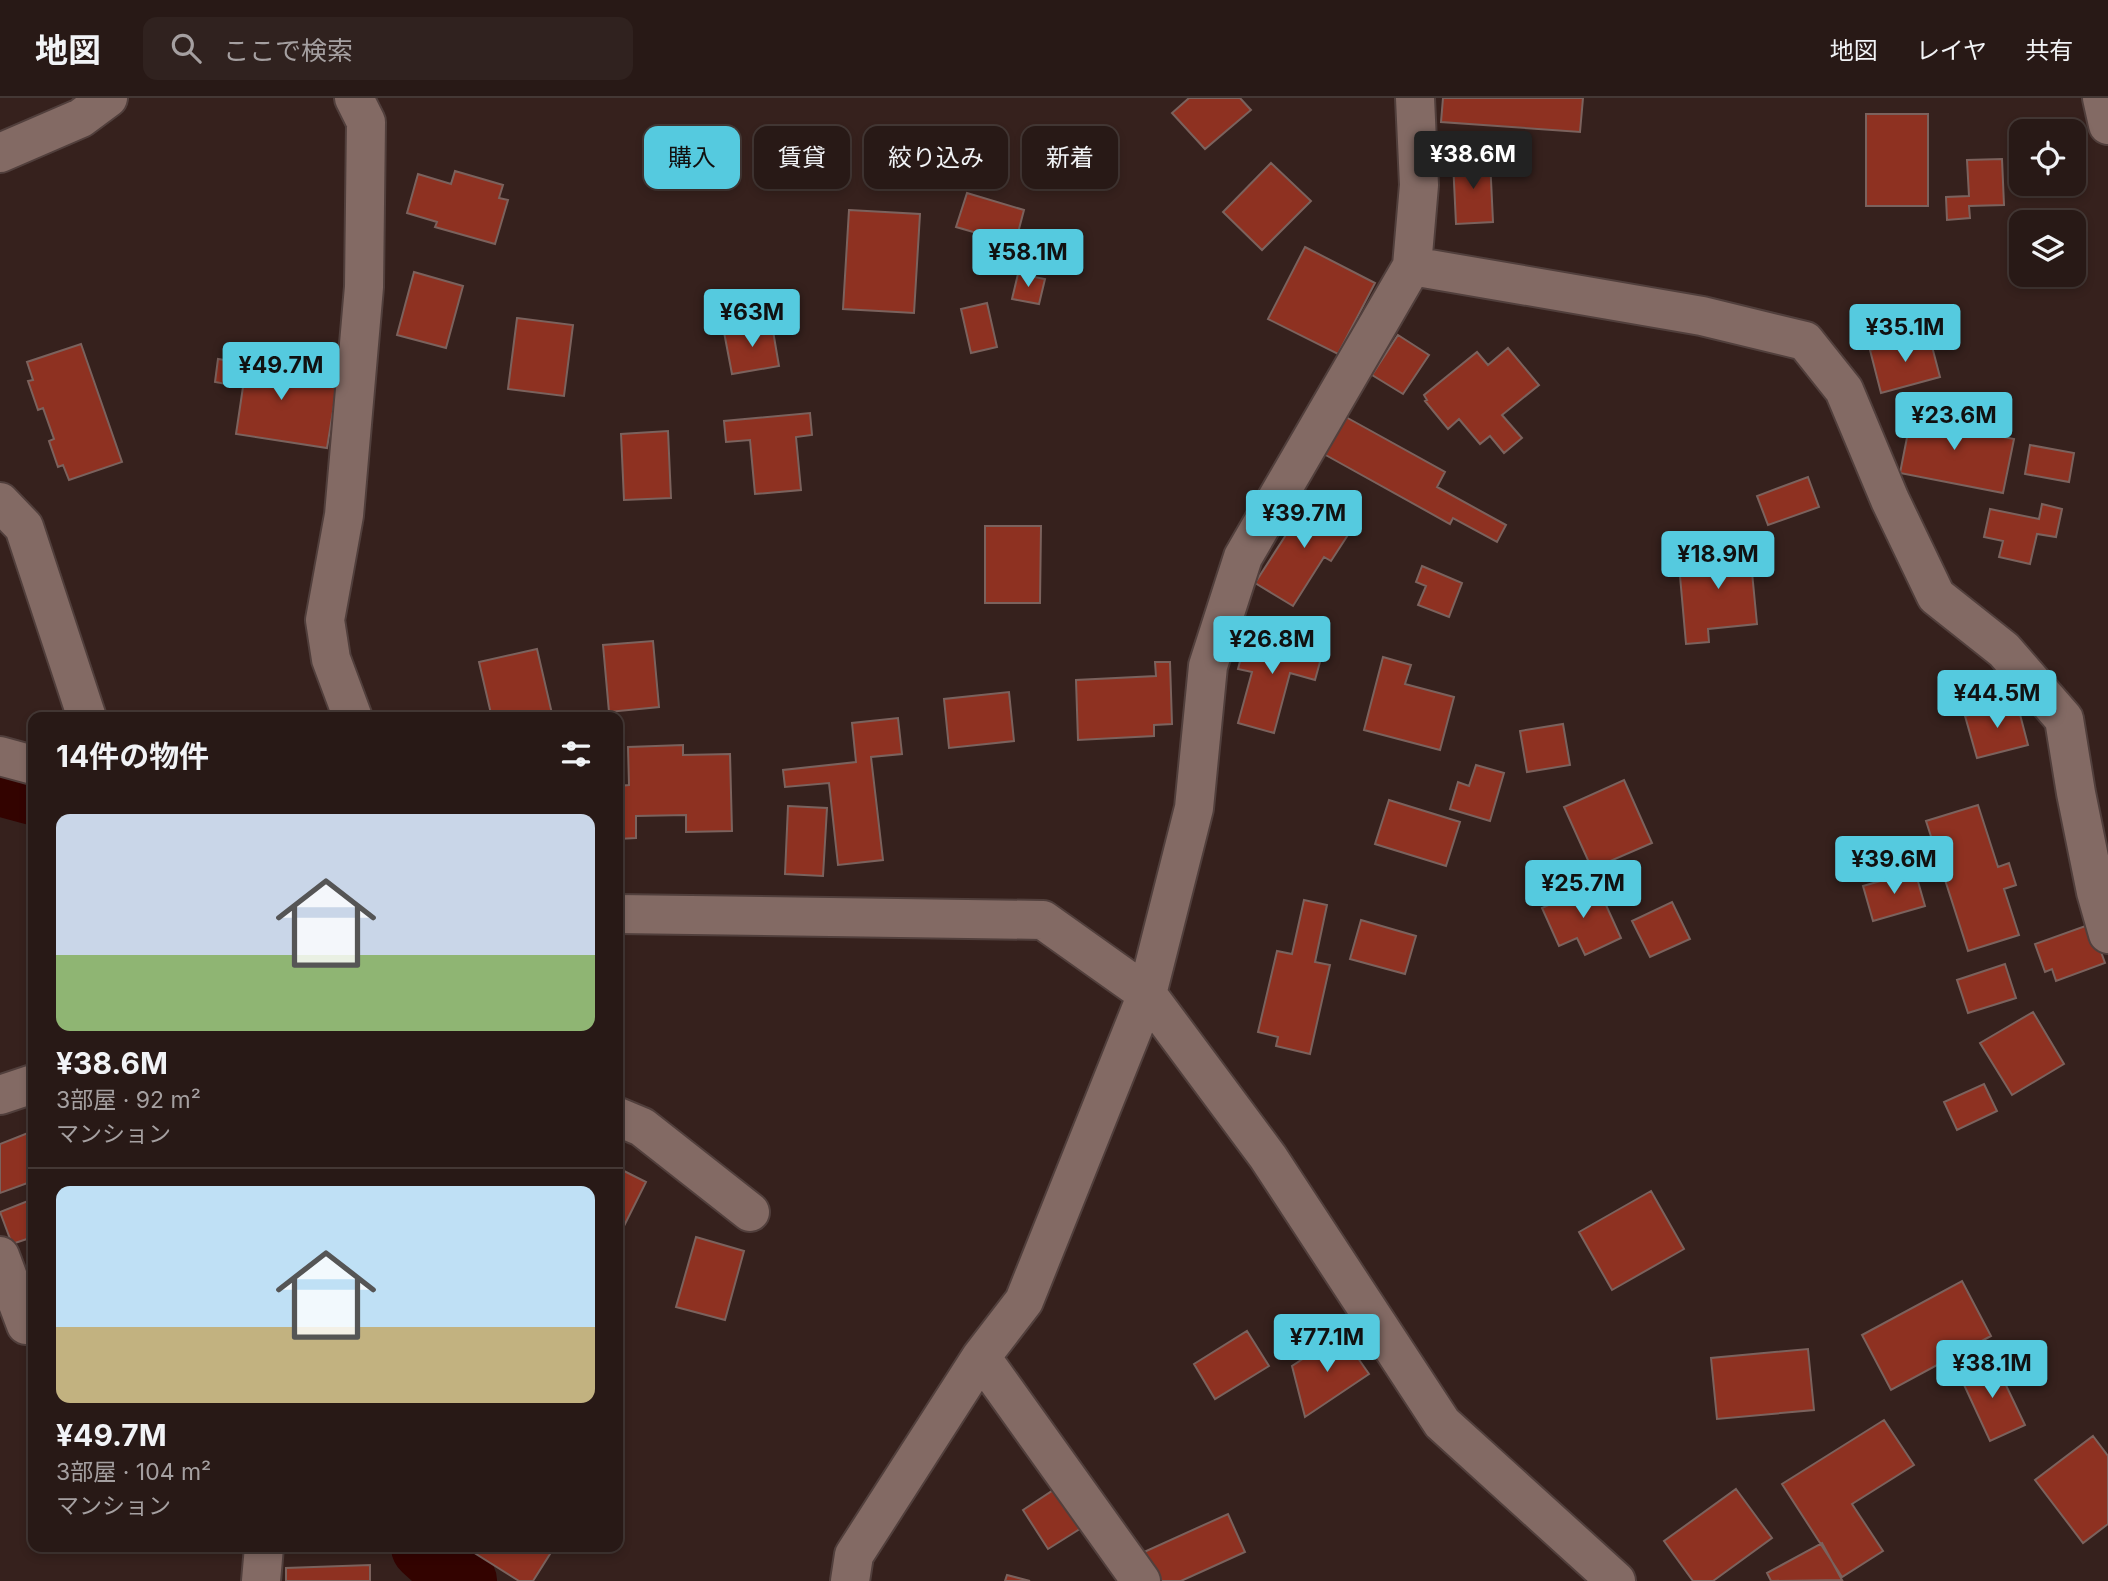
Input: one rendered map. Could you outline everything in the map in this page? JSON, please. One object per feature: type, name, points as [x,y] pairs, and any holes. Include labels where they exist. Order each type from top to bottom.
[{"type":"street","points":[[0,153],[80,118],[108,98]]},
{"type":"street","points":[[351,712],[331,659],[325,620],[344,515],[364,288],[366,122],[354,98]]},
{"type":"street","points":[[850,1581],[854,1555],[981,1357],[1024,1301],[1147,995],[1194,808],[1208,666],[1243,557],[1412,266],[1419,184],[1415,98]]},
{"type":"street","points":[[2102,98],[2108,125]]},
{"type":"street","points":[[1412,266],[1702,316],[1805,341],[1844,390],[1890,500],[1936,596],[2004,650],[2064,719],[2088,855],[2108,934]]},
{"type":"street","points":[[0,502],[24,527],[85,712]]},
{"type":"street","points":[[0,756],[28,764]]},
{"type":"street","points":[[623,914],[1042,920],[1147,995],[1268,1157],[1442,1423],[1616,1581]]},
{"type":"street","points":[[0,1095],[28,1086]]},
{"type":"street","points":[[623,1119],[642,1127],[750,1212]]},
{"type":"street","points":[[0,1256],[20,1327]]},
{"type":"street","points":[[981,1357],[1141,1581]]},
{"type":"street","points":[[261,1581],[264,1552]]},
{"type":"building","points":[[1189,98],[1240,98],[1251,110],[1205,149],[1172,113]]},
{"type":"building","points":[[1443,98],[1583,98],[1580,132],[1441,122]]},
{"type":"building","points":[[1866,114],[1928,114],[1928,206],[1866,206]]},
{"type":"building","points":[[1490,159],[1493,222],[1456,224],[1453,161]]},
{"type":"building","points":[[2002,159],[2004,205],[1969,206],[1970,218],[1947,220],[1946,197],[1969,196],[1967,160]]},
{"type":"building","points":[[1271,163],[1311,201],[1262,250],[1223,212]]},
{"type":"building","points":[[455,171],[503,185],[499,198],[508,200],[495,244],[435,227],[437,222],[407,213],[418,174],[451,184]]},
{"type":"building","points":[[967,193],[1024,210],[1015,244],[956,227]]},
{"type":"building","points":[[849,210],[920,214],[914,313],[843,309]]},
{"type":"building","points":[[1305,247],[1375,283],[1338,354],[1268,319]]},
{"type":"building","points":[[414,272],[463,286],[446,348],[397,335]]},
{"type":"building","points":[[1018,274],[1045,279],[1039,304],[1012,299]]},
{"type":"building","points":[[987,303],[997,347],[971,353],[961,309]]},
{"type":"building","points":[[517,318],[573,325],[564,396],[508,389]]},
{"type":"building","points":[[772,325],[779,366],[732,374],[724,332]]},
{"type":"building","points":[[1398,335],[1429,355],[1403,394],[1372,375]]},
{"type":"building","points":[[1929,335],[1940,377],[1881,393],[1870,350]]},
{"type":"building","points":[[81,344],[122,462],[69,480],[63,465],[58,467],[49,441],[54,439],[43,408],[38,410],[28,381],[33,380],[27,362]]},
{"type":"building","points":[[1508,348],[1539,385],[1502,415],[1522,438],[1504,453],[1490,436],[1480,444],[1459,419],[1448,429],[1425,401],[1427,400],[1424,395],[1477,352],[1488,365]]},
{"type":"building","points":[[275,358],[315,364],[311,384],[337,387],[327,448],[236,434],[243,387],[215,382],[218,359],[273,368]]},
{"type":"building","points":[[1915,397],[1941,402],[1937,424],[2014,439],[2003,493],[1900,473]]},
{"type":"building","points":[[810,413],[812,435],[796,437],[801,490],[755,494],[750,440],[726,442],[724,421]]},
{"type":"building","points":[[1344,416],[1445,472],[1437,487],[1506,525],[1497,542],[1453,518],[1450,524],[1322,453]]},
{"type":"building","points":[[668,431],[671,498],[624,500],[621,434]]},
{"type":"building","points":[[2030,445],[2074,453],[2069,482],[2025,474]]},
{"type":"building","points":[[1808,477],[1819,507],[1768,525],[1757,496]]},
{"type":"building","points":[[1311,496],[1355,524],[1331,561],[1324,557],[1293,606],[1255,583]]},
{"type":"building","points":[[2042,504],[2062,509],[2056,537],[2037,534],[2030,564],[1999,557],[2003,541],[1984,537],[1990,509],[2039,519]]},
{"type":"building","points":[[985,526],[1041,526],[1040,603],[985,603]]},
{"type":"building","points":[[1749,541],[1757,624],[1708,629],[1709,642],[1686,644],[1680,576],[1697,574],[1694,546]]},
{"type":"building","points":[[1422,566],[1462,583],[1449,617],[1418,605],[1426,586],[1416,582]]},
{"type":"building","points":[[1248,631],[1323,651],[1315,680],[1290,673],[1274,733],[1238,723],[1252,672],[1238,669]]},
{"type":"building","points":[[653,641],[659,707],[609,712],[603,645]]},
{"type":"building","points":[[537,649],[552,712],[491,712],[479,662]]},
{"type":"building","points":[[1383,657],[1411,665],[1405,684],[1454,697],[1440,750],[1364,730]]},
{"type":"building","points":[[1155,662],[1170,662],[1172,724],[1154,725],[1154,736],[1078,740],[1076,680],[1156,676]]},
{"type":"building","points":[[1009,692],[1014,741],[949,748],[944,699]]},
{"type":"building","points":[[2017,703],[2028,745],[1977,758],[1965,716]]},
{"type":"building","points":[[898,718],[902,754],[871,757],[883,860],[838,865],[829,783],[785,787],[783,770],[856,762],[852,723]]},
{"type":"building","points":[[1563,724],[1570,765],[1527,772],[1520,731]]},
{"type":"building","points":[[683,745],[683,755],[730,754],[732,831],[686,832],[686,815],[636,816],[636,838],[623,839],[623,786],[629,785],[628,747]]},
{"type":"building","points":[[1476,765],[1504,773],[1490,821],[1450,809],[1458,782],[1469,786]]},
{"type":"building","points":[[1624,780],[1652,843],[1592,869],[1564,807]]},
{"type":"building","points":[[1389,800],[1460,822],[1446,866],[1375,844]]},
{"type":"building","points":[[1978,805],[1998,867],[2009,863],[2016,885],[2004,889],[2019,935],[1968,951],[1926,821]]},
{"type":"building","points":[[788,806],[827,808],[823,876],[785,874]]},
{"type":"building","points":[[1915,871],[1925,906],[1873,921],[1863,886]]},
{"type":"building","points":[[1596,883],[1621,938],[1585,955],[1577,938],[1559,946],[1542,908]]},
{"type":"building","points":[[1304,900],[1327,905],[1315,962],[1330,965],[1310,1054],[1276,1046],[1278,1037],[1258,1032],[1277,951],[1292,954]]},
{"type":"building","points":[[1672,902],[1690,939],[1650,957],[1632,921]]},
{"type":"building","points":[[1361,920],[1416,936],[1405,974],[1350,959]]},
{"type":"building","points":[[2091,924],[2105,963],[2056,981],[2052,969],[2045,972],[2035,944]]},
{"type":"building","points":[[2005,964],[2016,998],[1968,1013],[1957,980]]},
{"type":"building","points":[[2033,1012],[2064,1064],[2012,1095],[1980,1043]]},
{"type":"building","points":[[1984,1084],[1997,1111],[1957,1130],[1944,1102]]},
{"type":"building","points":[[28,1133],[28,1183],[0,1193],[0,1144]]},
{"type":"building","points":[[623,1170],[646,1182],[623,1228]]},
{"type":"building","points":[[1651,1191],[1684,1249],[1612,1290],[1579,1232]]},
{"type":"building","points":[[28,1201],[28,1239],[12,1244],[0,1212]]},
{"type":"building","points":[[696,1237],[744,1251],[725,1320],[676,1307]]},
{"type":"building","points":[[1962,1281],[1991,1336],[1891,1390],[1862,1335]]},
{"type":"building","points":[[1247,1331],[1269,1366],[1215,1399],[1194,1364]]},
{"type":"building","points":[[1341,1334],[1369,1374],[1305,1417],[1292,1366]]},
{"type":"building","points":[[1808,1349],[1814,1410],[1717,1419],[1711,1358]]},
{"type":"building","points":[[1993,1358],[2025,1425],[1990,1441],[1959,1374]]},
{"type":"building","points":[[1884,1420],[1914,1465],[1852,1504],[1883,1551],[1842,1577],[1782,1484]]},
{"type":"building","points":[[2093,1436],[2108,1456],[2108,1524],[2083,1543],[2035,1480]]},
{"type":"building","points":[[1058,1487],[1083,1527],[1048,1549],[1023,1510]]},
{"type":"building","points":[[1736,1489],[1772,1538],[1713,1581],[1693,1581],[1664,1541]]},
{"type":"building","points":[[1228,1514],[1245,1552],[1181,1581],[1157,1581],[1144,1552]]},
{"type":"building","points":[[1822,1543],[1842,1580],[1771,1581],[1767,1573]]},
{"type":"building","points":[[473,1552],[550,1554],[533,1581],[519,1581]]},
{"type":"building","points":[[370,1565],[370,1581],[286,1581],[286,1568]]},
{"type":"building","points":[[1007,1575],[1030,1581],[1005,1581]]},
{"type":"waterway","points":[[0,782],[28,790]]},
{"type":"waterway","points":[[431,1552],[463,1581]]}]
